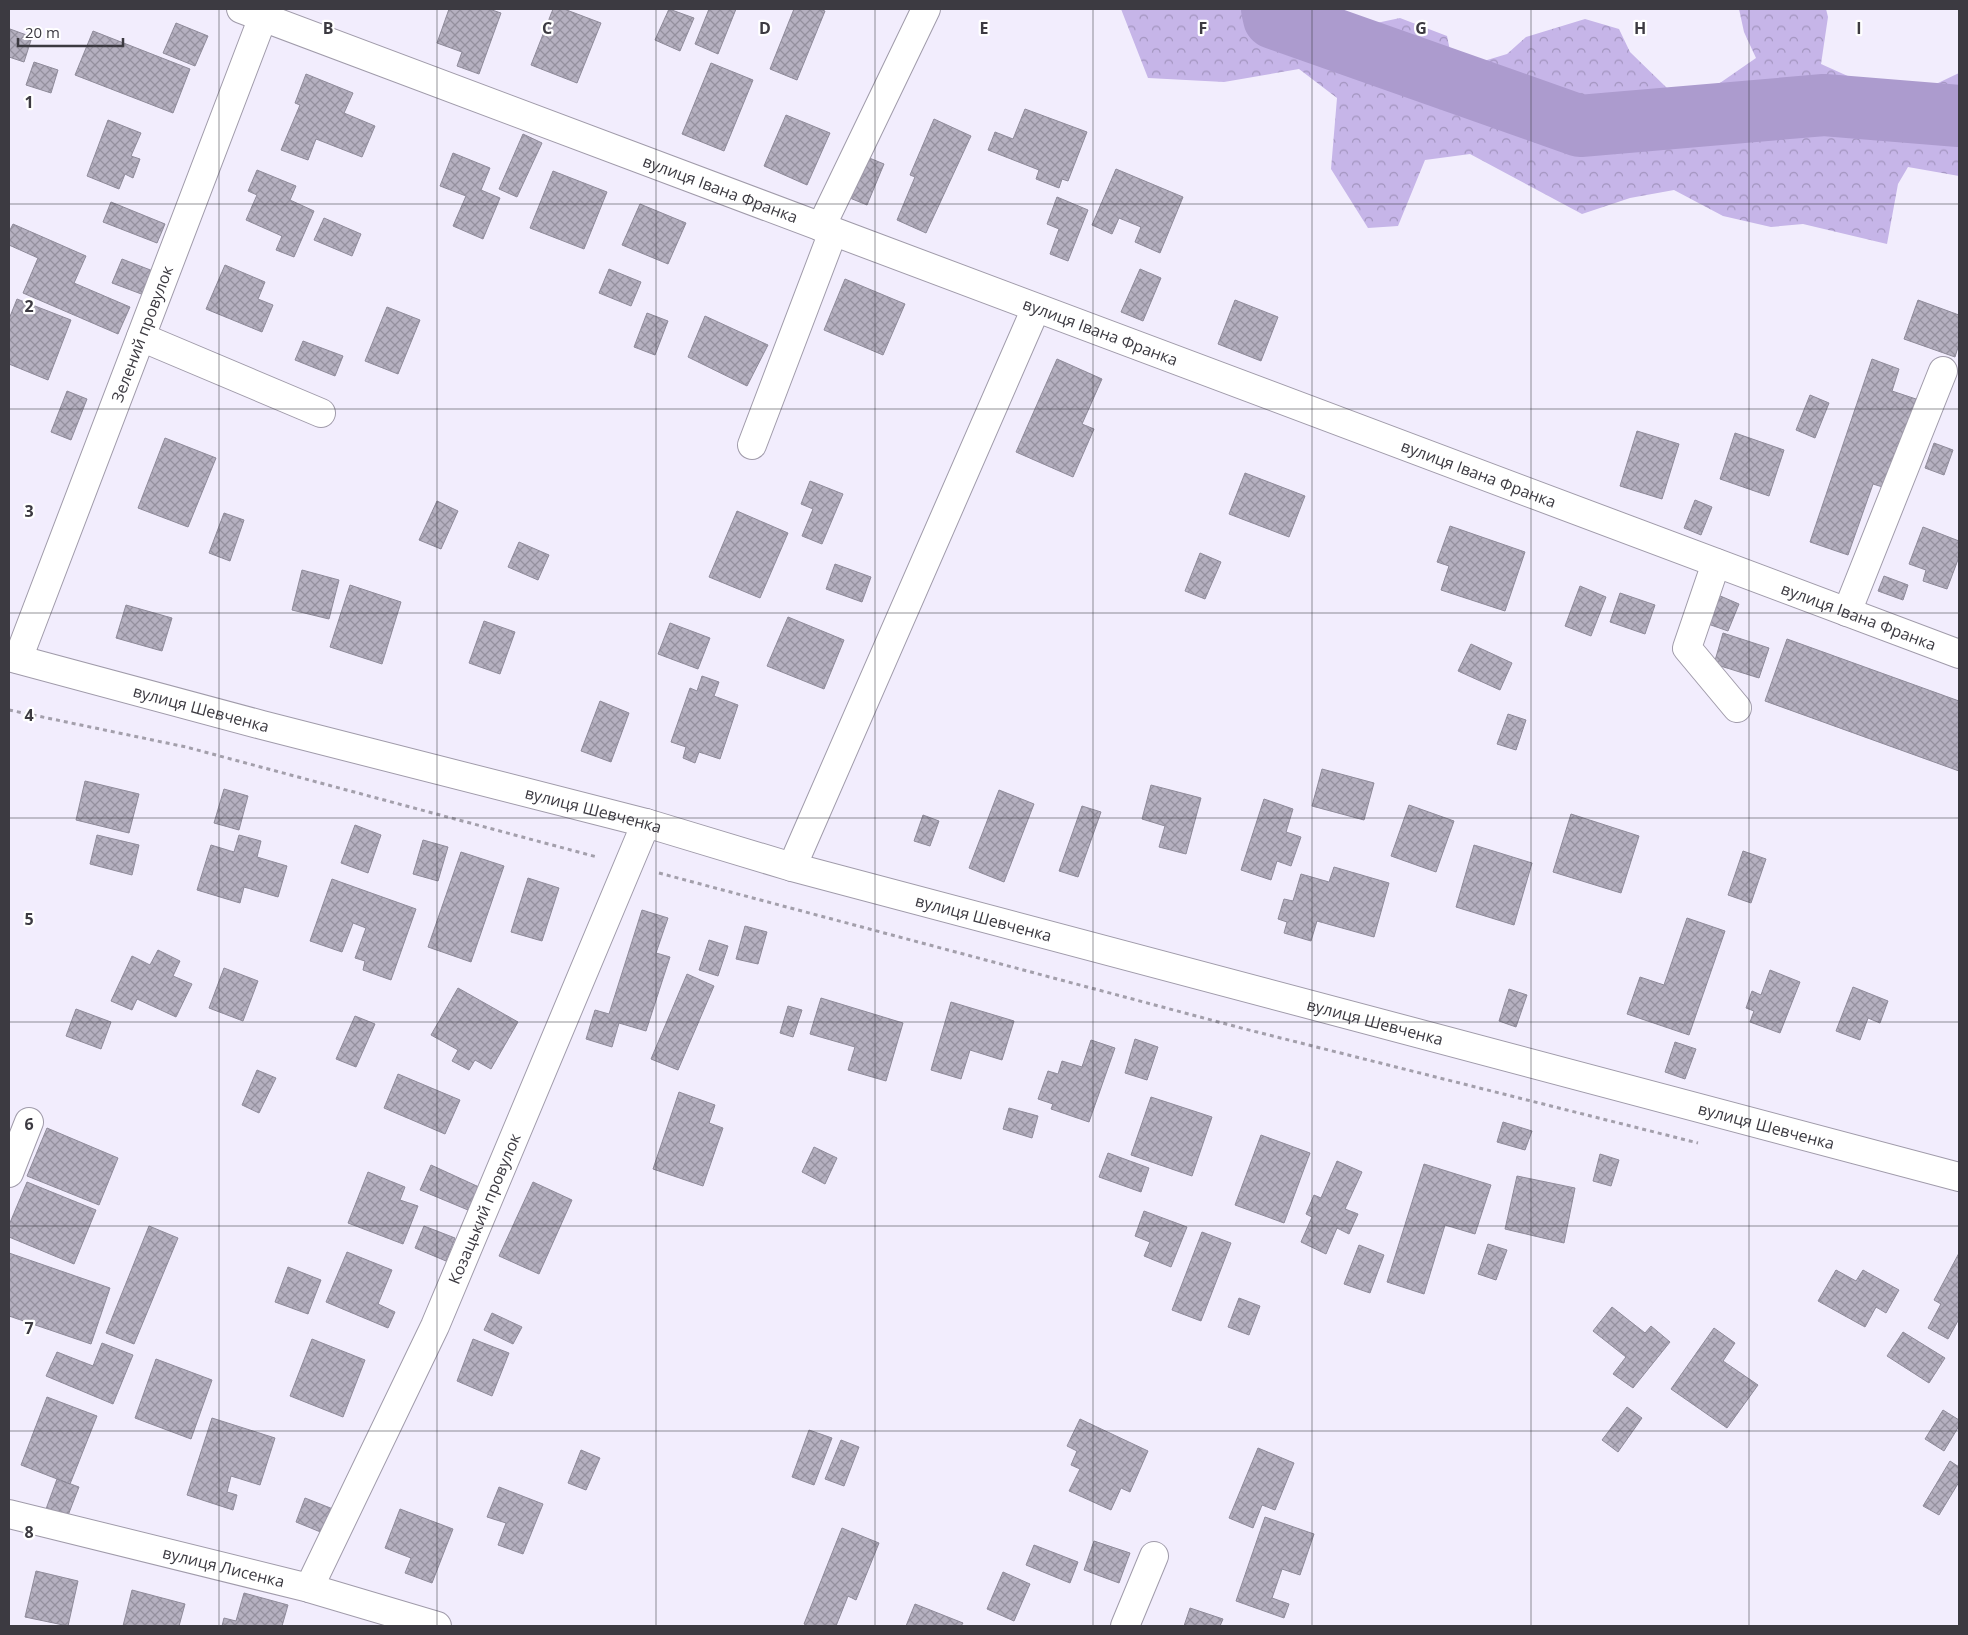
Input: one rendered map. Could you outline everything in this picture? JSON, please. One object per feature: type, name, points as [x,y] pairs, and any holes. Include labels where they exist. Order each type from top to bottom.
[{"type":"street","points":[[752,445],[827,229],[926,9]]},
{"type":"street","name":"вулиця Івана Франка","points":[[256,12],[1036,308],[1959,654]]},
{"type":"street","name":"Зелений провулок","points":[[13,658],[141,336],[256,12]]},
{"type":"street","points":[[792,867],[1036,308]]},
{"type":"street","points":[[141,336],[321,413]]},
{"type":"street","points":[[1847,612],[1943,371]]},
{"type":"street","points":[[1716,563],[1687,648],[1737,708]]},
{"type":"street","name":"вулиця Шевченка","points":[[13,658],[272,728],[646,824],[792,867],[1959,1177]]},
{"type":"street","name":"Козацький провулок","points":[[309,1588],[435,1326],[646,824]]},
{"type":"street","points":[[9,1173],[29,1122]]},
{"type":"street","name":"вулиця Лисенка","points":[[9,1514],[309,1588],[437,1626]]},
{"type":"street","points":[[1125,1626],[1154,1556]]},
{"type":"path","points":[[9,710],[186,747],[1246,1029],[1704,1145]]},
{"type":"green space","points":[[1121,9],[1315,9],[1319,18],[1348,29],[1400,18],[1447,36],[1454,70],[1507,54],[1526,37],[1585,19],[1619,29],[1630,52],[1667,88],[1717,85],[1756,58],[1744,32],[1739,9],[1826,9],[1828,17],[1821,64],[1870,86],[1938,83],[1959,73],[1959,176],[1908,167],[1898,184],[1887,244],[1803,224],[1771,227],[1723,216],[1674,190],[1630,198],[1582,214],[1470,154],[1425,160],[1398,226],[1368,228],[1331,169],[1337,98],[1299,69],[1224,82],[1148,78]]},
{"type":"building","points":[[449,9],[489,9],[501,13],[479,74],[457,66],[462,52],[437,43]]},
{"type":"building","points":[[553,9],[564,9],[601,23],[577,83],[531,65]]},
{"type":"building","points":[[669,9],[694,18],[680,51],[655,40]]},
{"type":"building","points":[[709,9],[736,9],[718,54],[695,44]]},
{"type":"building","points":[[794,9],[819,9],[825,11],[797,80],[770,69]]},
{"type":"building","points":[[176,23],[208,36],[195,66],[163,53]]},
{"type":"building","points":[[10,29],[32,37],[24,62],[9,57]]},
{"type":"building","points":[[93,31],[190,69],[173,113],[75,75]]},
{"type":"building","points":[[34,62],[58,70],[51,93],[26,85]]},
{"type":"building","points":[[711,63],[753,80],[724,151],[682,134]]},
{"type":"building","points":[[306,74],[353,93],[344,113],[375,126],[362,157],[316,139],[308,160],[281,150],[300,105],[295,103]]},
{"type":"building","points":[[1025,109],[1087,132],[1068,181],[1062,179],[1059,188],[1036,179],[1039,170],[988,150],[995,132],[1013,139]]},
{"type":"building","points":[[786,115],[830,133],[807,185],[764,166]]},
{"type":"building","points":[[934,119],[971,136],[926,233],[897,220],[915,177],[910,175]]},
{"type":"building","points":[[108,120],[141,133],[131,156],[140,159],[133,178],[125,174],[119,189],[87,176]]},
{"type":"building","points":[[523,134],[542,143],[517,197],[499,189]]},
{"type":"building","points":[[453,153],[490,168],[481,190],[500,198],[483,239],[453,226],[466,196],[440,186]]},
{"type":"building","points":[[862,155],[884,164],[867,205],[845,196]]},
{"type":"building","points":[[1116,169],[1183,197],[1160,253],[1135,242],[1141,227],[1119,218],[1112,234],[1092,225]]},
{"type":"building","points":[[257,170],[296,186],[290,200],[314,211],[294,257],[276,250],[282,236],[246,220],[257,195],[248,191]]},
{"type":"building","points":[[553,171],[607,192],[584,249],[530,228]]},
{"type":"building","points":[[1057,197],[1088,210],[1068,261],[1050,254],[1059,229],[1047,224]]},
{"type":"building","points":[[111,202],[165,224],[157,243],[103,222]]},
{"type":"building","points":[[640,204],[686,223],[668,264],[622,245]]},
{"type":"building","points":[[324,218],[361,234],[352,256],[314,240]]},
{"type":"building","points":[[13,224],[86,256],[74,283],[130,307],[118,334],[23,293],[38,258],[9,245],[9,232]]},
{"type":"building","points":[[122,259],[153,271],[144,295],[112,283]]},
{"type":"building","points":[[225,265],[265,282],[258,299],[273,305],[262,332],[206,309]]},
{"type":"building","points":[[609,269],[641,282],[631,306],[599,293]]},
{"type":"building","points":[[1140,269],[1161,278],[1143,321],[1121,312]]},
{"type":"building","points":[[845,279],[905,304],[883,355],[824,330]]},
{"type":"building","points":[[17,299],[71,320],[48,380],[9,364],[9,319]]},
{"type":"building","points":[[1235,300],[1278,317],[1261,361],[1218,344]]},
{"type":"building","points":[[1918,300],[1959,315],[1959,344],[1955,357],[1904,339]]},
{"type":"building","points":[[387,307],[420,320],[398,374],[365,361]]},
{"type":"building","points":[[647,313],[668,321],[655,355],[634,347]]},
{"type":"building","points":[[705,316],[768,345],[747,386],[688,357]]},
{"type":"building","points":[[303,341],[343,356],[335,376],[295,360]]},
{"type":"building","points":[[1057,359],[1102,379],[1082,424],[1094,429],[1073,477],[1016,452]]},
{"type":"building","points":[[1872,359],[1899,369],[1892,391],[1916,399],[1886,488],[1873,484],[1848,555],[1810,542]]},
{"type":"building","points":[[67,391],[87,399],[71,440],[51,432]]},
{"type":"building","points":[[1810,395],[1829,403],[1815,438],[1796,430]]},
{"type":"building","points":[[1637,431],[1679,444],[1662,499],[1620,486]]},
{"type":"building","points":[[1735,433],[1784,450],[1769,496],[1720,479]]},
{"type":"building","points":[[165,438],[216,458],[188,527],[138,508]]},
{"type":"building","points":[[1934,443],[1953,450],[1944,475],[1925,468]]},
{"type":"building","points":[[1245,473],[1305,496],[1289,537],[1229,514]]},
{"type":"building","points":[[810,481],[843,494],[822,544],[802,536],[813,509],[801,504]]},
{"type":"building","points":[[1695,500],[1712,507],[1701,535],[1684,528]]},
{"type":"building","points":[[437,501],[458,511],[441,549],[419,540]]},
{"type":"building","points":[[737,511],[788,533],[760,598],[709,577]]},
{"type":"building","points":[[224,513],[244,520],[230,561],[209,553]]},
{"type":"building","points":[[1450,526],[1525,552],[1505,611],[1441,590],[1449,566],[1437,562]]},
{"type":"building","points":[[1923,527],[1959,541],[1959,557],[1947,589],[1923,581],[1926,570],[1909,564]]},
{"type":"building","points":[[519,542],[549,555],[538,580],[508,567]]},
{"type":"building","points":[[1200,553],[1221,562],[1205,599],[1185,591]]},
{"type":"building","points":[[835,564],[871,577],[862,602],[826,589]]},
{"type":"building","points":[[302,570],[339,580],[329,619],[292,610]]},
{"type":"building","points":[[1884,576],[1908,585],[1903,600],[1878,591]]},
{"type":"building","points":[[350,585],[401,602],[382,664],[330,647]]},
{"type":"building","points":[[1580,586],[1606,597],[1591,636],[1565,626]]},
{"type":"building","points":[[1620,593],[1655,605],[1645,634],[1610,622]]},
{"type":"building","points":[[1718,595],[1739,604],[1728,631],[1708,624]]},
{"type":"building","points":[[126,605],[172,618],[162,651],[116,638]]},
{"type":"building","points":[[788,617],[844,640],[824,689],[767,666]]},
{"type":"building","points":[[484,621],[515,632],[500,674],[469,663]]},
{"type":"building","points":[[670,623],[710,638],[698,669],[658,654]]},
{"type":"building","points":[[1723,633],[1769,648],[1759,678],[1714,664]]},
{"type":"building","points":[[1787,639],[1959,701],[1959,771],[1765,701]]},
{"type":"building","points":[[1471,644],[1512,663],[1500,690],[1458,671]]},
{"type":"building","points":[[702,676],[719,682],[714,696],[738,705],[720,759],[699,752],[695,763],[683,758],[686,747],[671,742],[690,688],[697,691]]},
{"type":"building","points":[[600,701],[629,713],[611,762],[581,751]]},
{"type":"building","points":[[1508,714],[1526,720],[1516,750],[1497,744]]},
{"type":"building","points":[[1322,769],[1374,783],[1364,820],[1312,806]]},
{"type":"building","points":[[85,781],[139,794],[129,833],[76,820]]},
{"type":"building","points":[[1151,785],[1201,798],[1186,854],[1159,847],[1165,826],[1142,819]]},
{"type":"building","points":[[224,789],[248,796],[239,830],[214,823]]},
{"type":"building","points":[[999,790],[1034,804],[1004,882],[969,868]]},
{"type":"building","points":[[1264,799],[1293,809],[1286,832],[1301,837],[1291,866],[1277,861],[1271,880],[1241,870]]},
{"type":"building","points":[[1409,805],[1454,821],[1436,872],[1391,856]]},
{"type":"building","points":[[1082,806],[1101,812],[1078,877],[1059,871]]},
{"type":"building","points":[[1571,814],[1639,836],[1621,893],[1553,872]]},
{"type":"building","points":[[923,815],[939,821],[930,846],[914,841]]},
{"type":"building","points":[[355,825],[381,835],[368,873],[341,863]]},
{"type":"building","points":[[97,835],[139,845],[132,875],[90,864]]},
{"type":"building","points":[[239,835],[261,841],[257,857],[287,866],[278,897],[244,887],[240,903],[197,890],[211,845],[234,852]]},
{"type":"building","points":[[423,840],[448,847],[438,881],[413,874]]},
{"type":"building","points":[[1474,845],[1532,863],[1514,925],[1456,907]]},
{"type":"building","points":[[1743,851],[1766,859],[1751,903],[1728,895]]},
{"type":"building","points":[[461,852],[504,866],[471,962],[428,947]]},
{"type":"building","points":[[1334,867],[1389,883],[1374,937],[1317,921],[1311,941],[1284,933],[1287,922],[1278,919],[1284,899],[1293,901],[1301,874],[1329,882]]},
{"type":"building","points":[[528,878],[559,888],[542,941],[511,932]]},
{"type":"building","points":[[332,879],[416,909],[391,980],[363,970],[365,961],[355,958],[366,928],[353,923],[342,952],[310,941]]},
{"type":"building","points":[[642,910],[668,918],[656,953],[670,957],[646,1031],[619,1023],[612,1047],[586,1039],[595,1010],[609,1014]]},
{"type":"building","points":[[1687,918],[1725,931],[1689,1035],[1627,1014],[1640,977],[1664,985]]},
{"type":"building","points":[[745,926],[767,932],[758,964],[736,959]]},
{"type":"building","points":[[709,940],[728,946],[718,976],[699,970]]},
{"type":"building","points":[[158,950],[180,961],[173,976],[192,984],[176,1017],[137,999],[132,1010],[111,1001],[132,956],[150,965]]},
{"type":"building","points":[[224,968],[258,981],[243,1021],[209,1008]]},
{"type":"building","points":[[1770,970],[1800,982],[1780,1033],[1750,1022],[1754,1011],[1746,1008],[1752,991],[1761,995]]},
{"type":"building","points":[[687,974],[714,986],[678,1070],[651,1059]]},
{"type":"building","points":[[1853,987],[1888,1001],[1880,1023],[1868,1018],[1860,1040],[1836,1031]]},
{"type":"building","points":[[458,988],[518,1022],[491,1069],[475,1060],[469,1070],[452,1061],[458,1050],[431,1035]]},
{"type":"building","points":[[1509,989],[1527,995],[1516,1027],[1499,1021]]},
{"type":"building","points":[[821,998],[903,1023],[886,1081],[848,1070],[855,1047],[810,1034]]},
{"type":"building","points":[[951,1002],[1014,1021],[1002,1060],[970,1050],[961,1079],[931,1070]]},
{"type":"building","points":[[788,1006],[802,1010],[793,1037],[780,1033]]},
{"type":"building","points":[[76,1009],[111,1022],[101,1049],[66,1036]]},
{"type":"building","points":[[355,1016],[375,1024],[356,1067],[336,1059]]},
{"type":"building","points":[[1135,1039],[1158,1047],[1147,1080],[1125,1073]]},
{"type":"building","points":[[1091,1040],[1115,1048],[1089,1122],[1051,1109],[1053,1104],[1038,1099],[1048,1071],[1058,1074],[1062,1061],[1082,1067]]},
{"type":"building","points":[[1675,1042],[1696,1049],[1685,1079],[1665,1072]]},
{"type":"building","points":[[257,1070],[276,1078],[259,1113],[242,1105]]},
{"type":"building","points":[[398,1074],[460,1100],[445,1134],[384,1108]]},
{"type":"building","points":[[679,1092],[715,1105],[709,1123],[723,1128],[703,1186],[653,1169]]},
{"type":"building","points":[[1151,1097],[1212,1117],[1192,1176],[1131,1155]]},
{"type":"building","points":[[1009,1108],[1038,1116],[1032,1138],[1003,1129]]},
{"type":"building","points":[[1503,1122],[1532,1131],[1525,1150],[1497,1142]]},
{"type":"building","points":[[47,1128],[118,1158],[99,1205],[27,1176]]},
{"type":"building","points":[[1261,1135],[1310,1153],[1284,1223],[1235,1205]]},
{"type":"building","points":[[814,1147],[837,1158],[825,1184],[802,1172]]},
{"type":"building","points":[[1108,1153],[1149,1168],[1141,1192],[1099,1177]]},
{"type":"building","points":[[1600,1154],[1619,1160],[1611,1186],[1593,1181]]},
{"type":"building","points":[[1337,1161],[1362,1172],[1345,1209],[1358,1214],[1349,1234],[1337,1228],[1326,1254],[1301,1242],[1312,1217],[1306,1214],[1314,1195],[1321,1198]]},
{"type":"building","points":[[1424,1164],[1491,1185],[1475,1234],[1445,1225],[1424,1294],[1387,1282]]},
{"type":"building","points":[[431,1165],[479,1187],[468,1210],[420,1190]]},
{"type":"building","points":[[368,1172],[405,1187],[400,1200],[418,1206],[403,1244],[348,1223]]},
{"type":"building","points":[[1517,1176],[1575,1188],[1564,1243],[1505,1229]]},
{"type":"building","points":[[27,1182],[96,1210],[74,1264],[9,1237],[9,1225]]},
{"type":"building","points":[[533,1182],[572,1200],[539,1274],[499,1256]]},
{"type":"building","points":[[1144,1211],[1187,1227],[1171,1267],[1144,1256],[1150,1242],[1135,1236]]},
{"type":"building","points":[[149,1226],[178,1238],[134,1344],[106,1333]]},
{"type":"building","points":[[424,1226],[455,1238],[446,1261],[415,1248]]},
{"type":"building","points":[[1202,1232],[1231,1243],[1201,1321],[1172,1310]]},
{"type":"building","points":[[1488,1244],[1507,1250],[1496,1280],[1478,1274]]},
{"type":"building","points":[[1359,1245],[1384,1255],[1370,1293],[1344,1284]]},
{"type":"building","points":[[347,1252],[392,1270],[378,1304],[395,1312],[388,1328],[326,1302]]},
{"type":"building","points":[[9,1253],[110,1288],[91,1344],[9,1316]]},
{"type":"building","points":[[1959,1253],[1959,1319],[1948,1339],[1928,1328],[1941,1304],[1934,1300]]},
{"type":"building","points":[[288,1267],[321,1280],[308,1314],[275,1302]]},
{"type":"building","points":[[1836,1270],[1856,1281],[1863,1270],[1899,1290],[1886,1313],[1876,1307],[1865,1327],[1818,1301]]},
{"type":"building","points":[[1239,1298],[1260,1306],[1249,1335],[1228,1327]]},
{"type":"building","points":[[1612,1307],[1645,1333],[1651,1326],[1670,1342],[1633,1388],[1613,1374],[1626,1357],[1593,1331]]},
{"type":"building","points":[[492,1313],[522,1327],[513,1344],[484,1330]]},
{"type":"building","points":[[1714,1328],[1735,1343],[1723,1361],[1758,1385],[1727,1428],[1671,1389]]},
{"type":"building","points":[[1903,1332],[1945,1358],[1929,1383],[1887,1356]]},
{"type":"building","points":[[312,1339],[365,1360],[343,1417],[290,1396]]},
{"type":"building","points":[[473,1339],[509,1353],[492,1396],[457,1381]]},
{"type":"building","points":[[102,1343],[133,1355],[113,1404],[46,1376],[57,1352],[93,1366]]},
{"type":"building","points":[[156,1359],[212,1380],[191,1439],[135,1418]]},
{"type":"building","points":[[47,1397],[97,1416],[70,1484],[21,1465]]},
{"type":"building","points":[[1627,1407],[1642,1418],[1618,1452],[1602,1440]]},
{"type":"building","points":[[1943,1410],[1959,1420],[1959,1426],[1944,1451],[1925,1439]]},
{"type":"building","points":[[212,1418],[275,1438],[260,1485],[231,1476],[227,1492],[237,1495],[233,1510],[187,1495]]},
{"type":"building","points":[[1080,1419],[1148,1451],[1130,1492],[1121,1488],[1111,1510],[1069,1491],[1080,1469],[1071,1465],[1077,1451],[1067,1446]]},
{"type":"building","points":[[809,1430],[832,1438],[814,1485],[792,1477]]},
{"type":"building","points":[[841,1440],[859,1447],[844,1486],[825,1479]]},
{"type":"building","points":[[1258,1448],[1294,1463],[1275,1510],[1262,1505],[1253,1528],[1229,1518]]},
{"type":"building","points":[[581,1450],[600,1458],[586,1490],[568,1483]]},
{"type":"building","points":[[1950,1461],[1959,1467],[1959,1482],[1939,1515],[1923,1506]]},
{"type":"building","points":[[57,1479],[79,1487],[67,1518],[46,1509]]},
{"type":"building","points":[[499,1487],[543,1504],[523,1554],[498,1545],[506,1523],[487,1517]]},
{"type":"building","points":[[305,1498],[333,1509],[323,1533],[296,1522]]},
{"type":"building","points":[[400,1509],[453,1529],[432,1583],[405,1573],[411,1558],[385,1548]]},
{"type":"building","points":[[1265,1517],[1314,1534],[1300,1575],[1282,1569],[1272,1598],[1289,1604],[1284,1618],[1236,1601]]},
{"type":"building","points":[[842,1528],[879,1543],[856,1600],[848,1596],[836,1626],[808,1626],[804,1624]]},
{"type":"building","points":[[1094,1541],[1130,1553],[1119,1583],[1084,1570]]},
{"type":"building","points":[[1034,1545],[1078,1562],[1070,1583],[1026,1565]]},
{"type":"building","points":[[36,1571],[78,1581],[68,1626],[25,1617]]},
{"type":"building","points":[[1003,1572],[1030,1584],[1014,1621],[987,1609]]},
{"type":"building","points":[[132,1590],[185,1604],[179,1626],[123,1626]]},
{"type":"building","points":[[244,1593],[288,1605],[282,1626],[222,1626],[224,1618],[236,1621]]},
{"type":"building","points":[[915,1604],[963,1623],[961,1626],[906,1626]]},
{"type":"building","points":[[1190,1608],[1223,1619],[1220,1626],[1184,1626]]},
{"type":"waterway","points":[[1272,9],[1274,18],[1580,126],[1824,105],[1959,116]]}]
